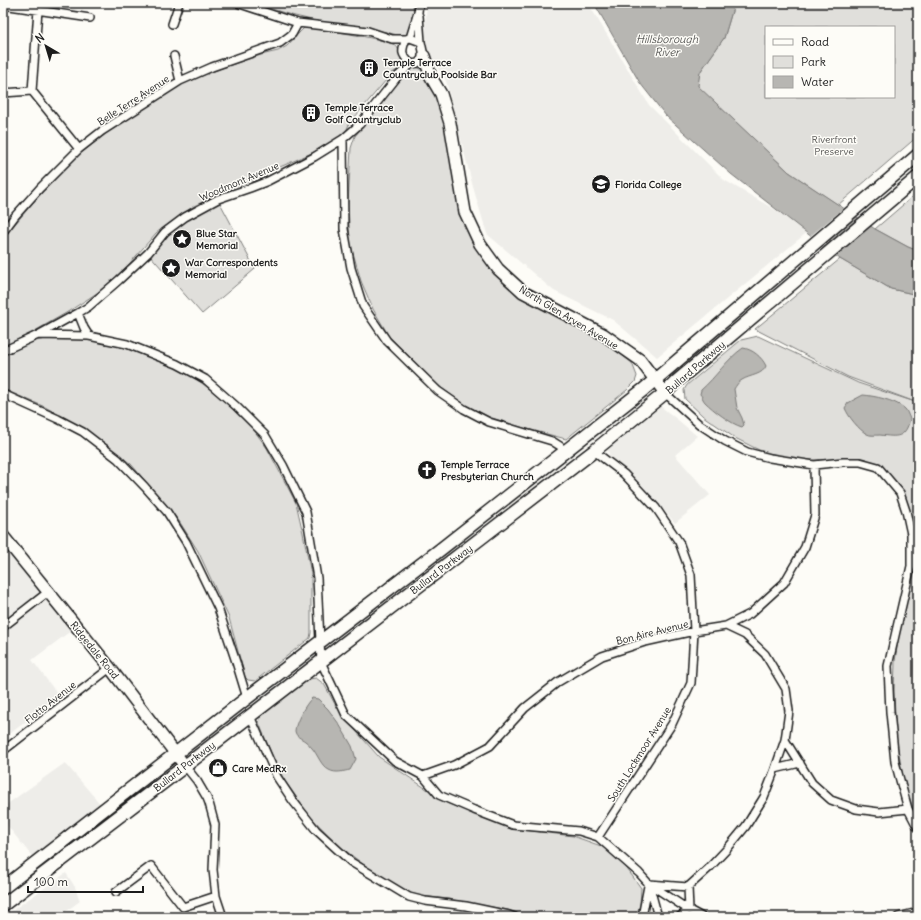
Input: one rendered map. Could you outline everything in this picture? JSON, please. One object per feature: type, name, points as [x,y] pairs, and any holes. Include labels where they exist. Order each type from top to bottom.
[{"type":"main road","name":"Bullard Parkway","points":[[3,888],[565,452],[655,379],[918,155]]},
{"type":"main road","name":"Bullard Parkway","points":[[3,905],[594,451],[666,393],[677,381],[918,177]]},
{"type":"street","points":[[172,24],[179,3]]},
{"type":"street","points":[[238,3],[298,23],[368,31],[392,39],[408,38],[421,42]]},
{"type":"street","points":[[392,39],[402,50],[405,58],[418,61],[421,42],[418,12],[419,3]]},
{"type":"street","points":[[3,5],[38,6],[90,18]]},
{"type":"street","points":[[38,6],[32,91],[79,149]]},
{"type":"street","points":[[402,50],[418,12]]},
{"type":"street","name":"Belle Terre Avenue","points":[[3,232],[40,188],[79,149],[102,131],[180,81],[212,66],[280,43],[292,34],[298,23]]},
{"type":"street","points":[[174,56],[180,81]]},
{"type":"street","name":"Woodmont Avenue","points":[[398,76],[405,58]]},
{"type":"street","name":"Woodmont Avenue","points":[[3,351],[38,335],[88,307],[148,253],[165,232],[185,217],[218,199],[268,181],[314,157],[343,139],[360,124],[398,76],[418,61]]},
{"type":"street","name":"North Glen Arven Avenue","points":[[418,61],[431,77],[441,94],[450,123],[465,212],[480,244],[498,269],[524,292],[603,334],[640,360],[666,393]]},
{"type":"street","points":[[3,93],[32,91]]},
{"type":"street","points":[[343,139],[344,229],[351,268],[363,306],[387,341],[438,391],[464,409],[489,422],[552,441],[560,446],[565,452]]},
{"type":"street","points":[[78,313],[89,336]]},
{"type":"street","points":[[38,335],[89,336],[126,344],[177,364],[205,379],[236,406],[265,435],[283,465],[306,512],[317,578],[321,662],[346,715],[395,761],[423,776],[439,795],[474,810],[513,824],[579,831],[598,837],[640,873],[649,884],[702,917]]},
{"type":"street","points":[[666,393],[699,424],[725,441],[747,452],[770,458],[814,465],[860,462],[878,467],[900,493],[911,534],[911,566],[888,666],[890,712],[895,762],[908,809],[918,828]]},
{"type":"street","points":[[3,394],[83,432],[118,459],[167,512],[186,542],[218,608],[247,698]]},
{"type":"street","name":"South Lockmoor Avenue","points":[[594,451],[624,474],[656,508],[679,542],[691,575],[694,631],[691,683],[668,730],[598,837]]},
{"type":"street","name":"Bon Aire Avenue","points":[[423,776],[454,765],[490,746],[525,708],[558,682],[602,656],[645,642],[694,631],[726,626],[750,614],[784,583],[805,547],[815,515],[814,465]]},
{"type":"street","name":"Ridgedale Road","points":[[3,536],[110,668],[185,766]]},
{"type":"street","points":[[3,627],[48,592]]},
{"type":"street","points":[[649,884],[688,887],[727,849],[746,826],[764,797],[776,770],[785,740],[789,712],[786,689],[765,654],[745,635],[726,626]]},
{"type":"street","name":"Flotto Avenue","points":[[3,752],[110,668]]},
{"type":"street","points":[[250,716],[277,777],[293,801],[316,830],[351,862],[409,897],[466,906],[515,917]]},
{"type":"street","points":[[785,740],[812,783],[831,800],[856,809],[879,812],[908,809]]},
{"type":"street","points":[[776,770],[800,763]]},
{"type":"street","points":[[185,766],[197,781],[210,803],[215,825],[213,870],[216,896],[223,917]]},
{"type":"street","points":[[116,892],[151,866],[183,907],[216,896]]},
{"type":"street","points":[[642,917],[649,884]]},
{"type":"street","points":[[649,884],[658,917]]},
{"type":"street","points":[[688,887],[689,910]]},
{"type":"street","points":[[679,917],[689,910]]},
{"type":"street","points":[[898,917],[918,912]]},
{"type":"shaded area","name":"Florida College","points":[[427,3],[588,3],[649,105],[724,180],[810,230],[657,357],[613,320],[554,291],[487,234],[473,187],[446,81],[432,59],[424,40]]},
{"type":"shaded area","points":[[660,406],[697,436],[675,455],[710,495],[675,523],[645,488],[623,467],[610,458],[608,450],[615,442]]},
{"type":"shaded area","points":[[3,543],[72,630],[32,660],[59,696],[3,739]]},
{"type":"shaded area","points":[[65,763],[102,806],[34,859],[3,820],[3,807]]},
{"type":"shaded area","points":[[66,873],[75,887],[80,901],[58,917],[3,917]]},
{"type":"green space","points":[[253,3],[413,3],[414,19],[411,31],[404,37],[386,32],[320,22]]},
{"type":"green space","name":"Riverfront Preserve","points":[[733,3],[918,3],[918,136],[838,205],[789,172],[697,86],[700,72],[724,38],[733,8]]},
{"type":"green space","points":[[304,28],[356,35],[391,43],[396,46],[402,63],[399,69],[392,73],[349,124],[346,132],[331,143],[194,206],[156,233],[124,270],[97,293],[33,332],[3,347],[3,238],[38,197],[80,154],[107,133],[182,84],[219,69],[278,51],[287,46]]},
{"type":"green space","points":[[416,67],[421,69],[440,102],[454,169],[494,271],[601,339],[632,363],[637,376],[635,382],[566,439],[489,417],[467,406],[439,386],[389,336],[373,309],[361,281],[350,242],[348,205],[351,148],[355,136],[410,69]]},
{"type":"green space","points":[[918,192],[918,251],[875,229]]},
{"type":"green space","points":[[218,199],[255,269],[202,314],[148,253],[165,232]]},
{"type":"green space","points":[[840,259],[891,289],[918,295],[918,403],[848,377],[755,329]]},
{"type":"green space","points":[[758,336],[858,383],[918,403],[918,816],[912,805],[903,777],[896,737],[894,692],[895,662],[899,633],[915,560],[912,522],[905,498],[891,476],[878,463],[860,458],[814,460],[791,459],[759,450],[735,438],[703,416],[685,399],[684,390],[687,385],[741,340]]},
{"type":"green space","points":[[57,337],[88,339],[121,346],[184,371],[219,396],[253,429],[267,448],[296,503],[311,574],[311,633],[310,638],[255,681],[248,680],[245,677],[229,618],[198,551],[179,521],[131,464],[85,429],[45,407],[3,389],[3,354],[30,342]]},
{"type":"green space","points":[[316,678],[324,684],[336,706],[379,757],[449,804],[516,829],[573,836],[601,846],[614,854],[641,888],[640,905],[635,917],[526,917],[508,910],[406,892],[372,871],[338,845],[309,815],[285,781],[276,765],[259,723],[261,715],[309,679]]},
{"type":"water","name":"Hillsborough River","points":[[594,3],[733,3],[733,8],[724,38],[700,72],[698,86],[789,172],[875,229],[918,251],[918,295],[891,289],[840,259],[731,174],[666,116],[640,83]]},
{"type":"water","points":[[743,348],[756,354],[766,366],[759,373],[745,378],[737,384],[734,389],[737,408],[744,425],[742,427],[717,413],[705,402],[700,394],[701,390],[731,358]]},
{"type":"water","points":[[863,395],[879,397],[900,405],[905,409],[910,419],[906,430],[900,435],[896,436],[871,435],[867,434],[857,426],[845,408],[848,403]]},
{"type":"water","points":[[312,698],[318,699],[328,709],[352,746],[356,759],[350,770],[334,772],[326,768],[312,748],[296,733],[295,727],[301,713]]},
{"type":"pier","points":[[845,207],[857,214],[820,246],[809,237]]},
{"type":"place","name":"Temple Terrace Countryclub Poolside Bar","points":[[369,68]]},
{"type":"place","name":"Temple Terrace Golf Countryclub","points":[[311,113]]},
{"type":"place","name":"Florida College","points":[[601,184]]},
{"type":"place","name":"Blue Star Memorial","points":[[182,239]]},
{"type":"place","name":"War Correspondents Memorial","points":[[171,268]]},
{"type":"place","name":"Temple Terrace Presbyterian Church","points":[[427,470]]},
{"type":"place","name":"Care MedRx","points":[[218,768]]}]
